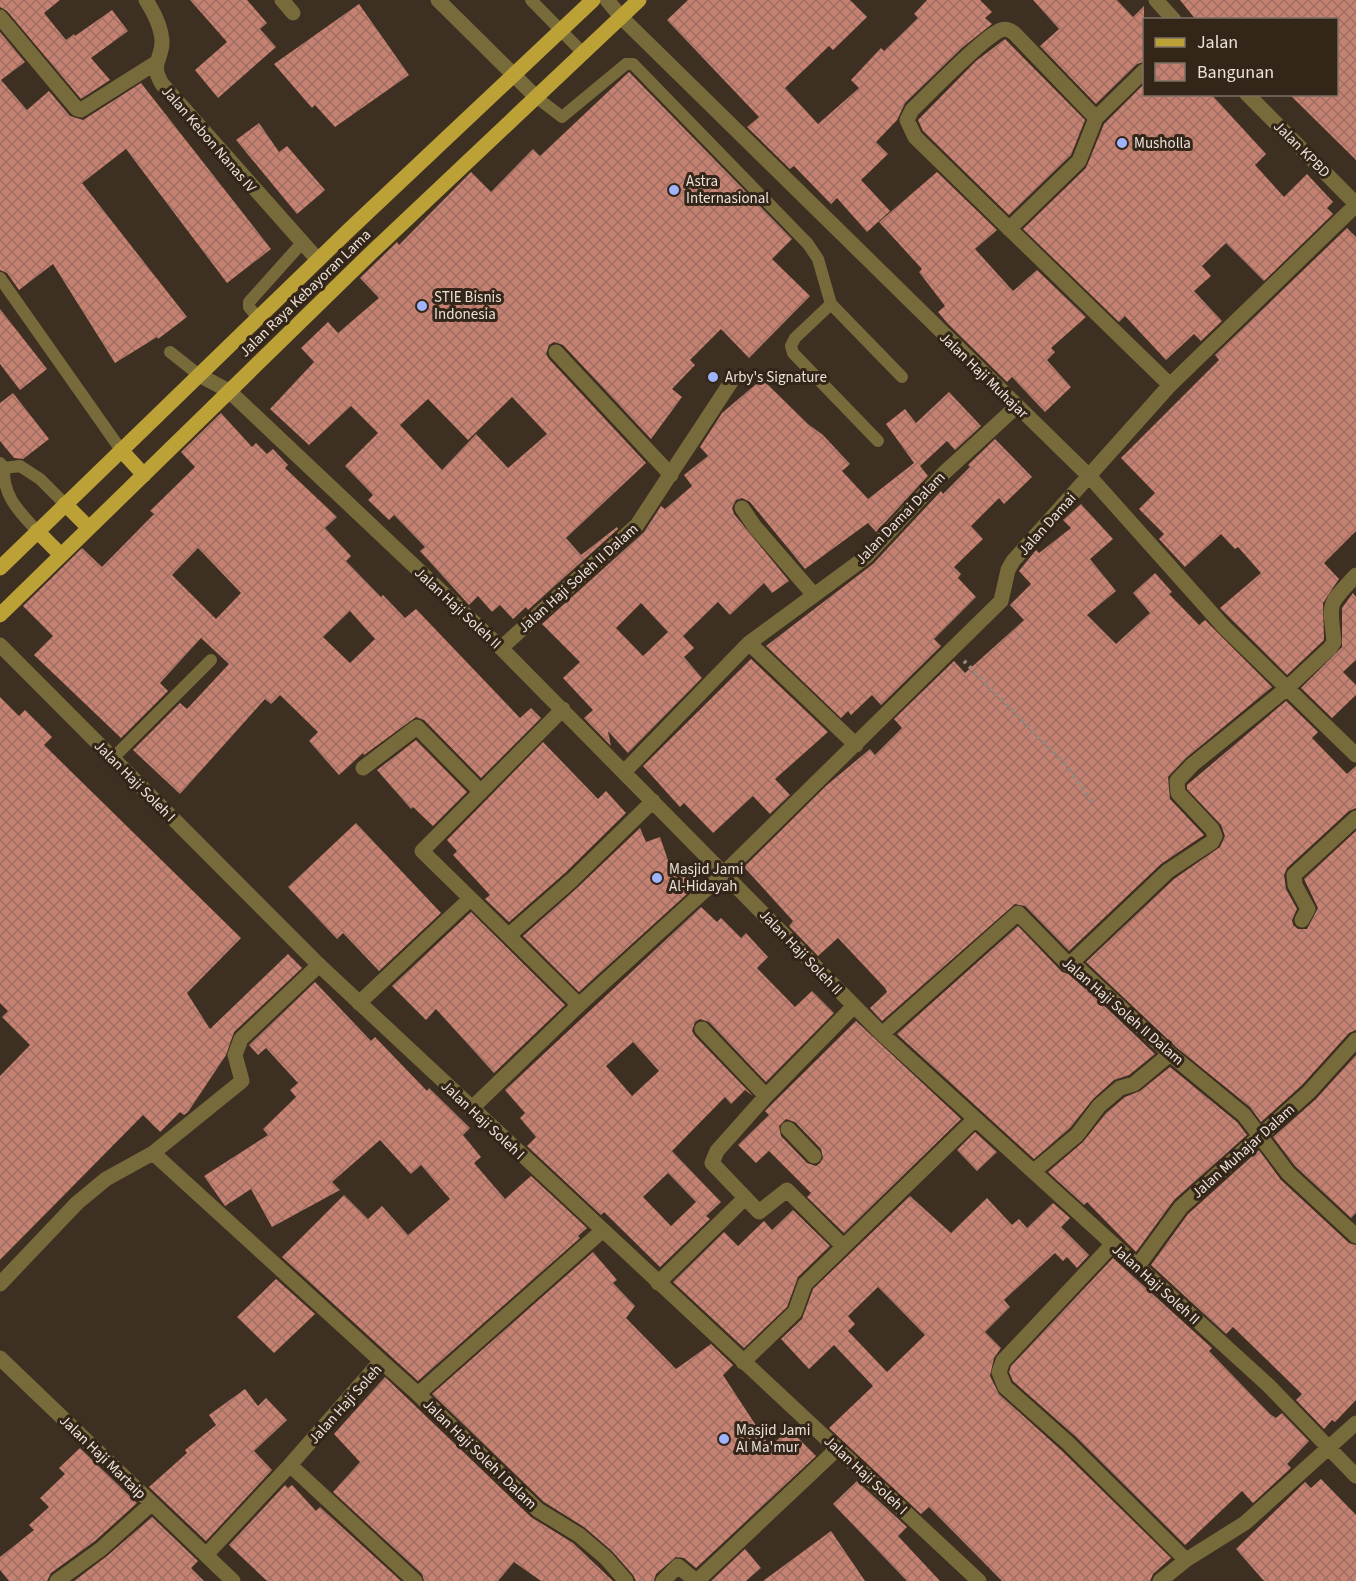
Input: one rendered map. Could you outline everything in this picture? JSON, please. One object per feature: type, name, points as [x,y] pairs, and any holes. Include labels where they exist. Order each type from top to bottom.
[{"type":"main road","name":"Jalan Raya Kebayoran Lama","points":[[0,568],[318,260],[593,0]]},
{"type":"main road","name":"Jalan Raya Kebayoran Lama","points":[[0,615],[229,392],[639,0]]},
{"type":"main road","points":[[121,450],[144,475]]},
{"type":"main road","points":[[66,504],[89,528]]},
{"type":"main road","points":[[38,531],[61,555]]},
{"type":"street","points":[[0,17],[77,109],[81,110],[154,64],[162,42],[146,0]]},
{"type":"street","points":[[282,0],[293,12]]},
{"type":"street","points":[[438,0],[536,97]]},
{"type":"street","name":"Jalan Haji Muhajar","points":[[607,0],[621,17],[1016,407],[1090,477],[1224,627],[1356,754]]},
{"type":"street","points":[[1156,0],[1172,18]]},
{"type":"street","points":[[1096,118],[1014,33],[1007,29],[992,36],[912,110],[908,125],[915,137],[1170,385]]},
{"type":"street","name":"Jalan Kebon Nanas IV","points":[[154,64],[162,84],[301,244],[318,260]]},
{"type":"street","points":[[1009,229],[1079,161],[1096,118],[1143,72]]},
{"type":"street","name":"Jalan KPBD","points":[[1249,96],[1356,204]]},
{"type":"street","name":"Jalan Damai","points":[[724,873],[856,745],[951,647],[1001,601],[1010,565],[1170,385],[1356,204]]},
{"type":"street","points":[[556,352],[671,475]]},
{"type":"street","name":"Jalan Haji Soleh II","points":[[199,375],[229,392],[501,648],[882,1034],[1268,1385],[1356,1476]]},
{"type":"street","name":"Jalan Haji Soleh II Dalam","points":[[501,648],[638,525],[731,382]]},
{"type":"street","name":"Jalan Damai Dalam","points":[[624,772],[749,643],[866,557],[944,472],[1016,407]]},
{"type":"street","points":[[742,508],[755,527],[814,595]]},
{"type":"street","points":[[1069,965],[1168,871],[1212,842],[1215,837],[1212,829],[1179,793],[1177,781],[1180,775],[1286,689],[1334,642],[1329,614],[1333,600],[1356,575]]},
{"type":"street","points":[[749,643],[856,745]]},
{"type":"street","name":"Jalan Haji Soleh I","points":[[0,645],[319,965],[979,1580]]},
{"type":"street","points":[[562,709],[422,851],[579,1005]]},
{"type":"street","points":[[363,768],[417,727],[481,792]]},
{"type":"street","points":[[509,935],[572,880],[653,801]]},
{"type":"street","points":[[1302,920],[1308,909],[1295,885],[1294,875],[1356,818]]},
{"type":"street","points":[[471,1109],[579,1005],[724,873]]},
{"type":"street","points":[[359,1003],[470,899]]},
{"type":"street","name":"Jalan Haji Soleh II Dalam","points":[[882,1034],[1018,914],[1069,965],[1076,966],[1170,1054],[1245,1115],[1258,1137],[1288,1173],[1354,1230]]},
{"type":"street","points":[[0,1284],[76,1203],[106,1179],[153,1153],[242,1081],[235,1055],[242,1039],[319,965]]},
{"type":"street","points":[[843,1246],[787,1190],[760,1212],[712,1163],[712,1158],[766,1096],[854,1006]]},
{"type":"street","points":[[702,1029],[766,1096]]},
{"type":"street","name":"Jalan Muhajar Dalam","points":[[1137,1267],[1177,1212],[1309,1092],[1356,1040]]},
{"type":"street","points":[[1034,1171],[1077,1135],[1106,1100],[1120,1088],[1134,1084],[1170,1054]]},
{"type":"street","points":[[743,1362],[795,1312],[805,1284],[975,1119]]},
{"type":"street","points":[[788,1129],[814,1156]]},
{"type":"street","points":[[153,1153],[381,1361]]},
{"type":"street","points":[[658,1283],[745,1198]]},
{"type":"street","points":[[418,1394],[602,1231]]},
{"type":"street","points":[[1113,1245],[1003,1361],[999,1367],[1000,1379],[1018,1401],[1068,1443],[1186,1560]]},
{"type":"street","name":"Jalan Haji Martaip","points":[[0,1358],[233,1581]]},
{"type":"street","name":"Jalan Haji Soleh","points":[[206,1555],[290,1465],[381,1361],[418,1394]]},
{"type":"street","name":"Jalan Haji Soleh I Dalam","points":[[418,1394],[538,1510],[579,1535],[606,1558],[626,1581]]},
{"type":"street","points":[[1160,1581],[1186,1560],[1245,1523],[1356,1423]]},
{"type":"street","points":[[663,1581],[678,1566],[697,1581],[837,1449]]},
{"type":"street","points":[[290,1465],[415,1581]]},
{"type":"street","points":[[57,1581],[101,1549],[151,1504]]},
{"type":"lane","points":[[531,0],[583,53]]},
{"type":"lane","points":[[536,97],[562,117],[626,64],[633,64],[808,244],[818,259],[831,304],[902,378]]},
{"type":"lane","points":[[258,318],[249,307],[249,302],[301,244]]},
{"type":"lane","points":[[0,278],[121,450]]},
{"type":"lane","points":[[831,304],[795,338],[791,346],[793,353],[878,441]]},
{"type":"lane","points":[[170,352],[199,375]]},
{"type":"lane","points":[[38,531],[12,505],[4,484],[2,465],[20,466],[40,479],[66,504]]},
{"type":"lane","points":[[112,758],[211,660]]},
{"type":"path","points":[[951,647],[1064,763],[1093,803]]},
{"type":"building","points":[[0,0],[60,0],[44,13],[66,40],[112,10],[128,31],[91,58],[110,80],[81,99],[7,11],[0,7]]},
{"type":"building","points":[[190,0],[247,0],[267,23],[260,29],[276,47],[218,98],[195,70],[227,42]]},
{"type":"building","points":[[688,0],[850,0],[867,17],[833,50],[829,46],[785,88],[818,124],[859,88],[851,80],[881,48],[884,51],[918,18],[914,14],[927,0],[980,0],[992,12],[985,18],[992,24],[963,47],[905,103],[897,120],[876,142],[888,154],[861,180],[890,211],[867,232],[837,198],[831,204],[794,166],[790,169],[747,127],[759,117],[667,20]]},
{"type":"building","points":[[1033,0],[1117,0],[1133,17],[1144,6],[1143,62],[1137,64],[1096,104],[1040,46],[1059,29]]},
{"type":"building","points":[[1180,0],[1356,0],[1356,160],[1291,96],[1338,96],[1338,18],[1194,18]]},
{"type":"building","points":[[359,4],[409,75],[335,127],[315,105],[312,108],[274,64]]},
{"type":"building","points":[[0,32],[25,62],[1,80],[27,110],[49,91],[70,116],[83,120],[141,83],[271,249],[227,283],[126,149],[82,183],[187,317],[158,339],[157,337],[115,363],[53,264],[19,290],[7,273],[0,270]]},
{"type":"building","points":[[1005,39],[1085,120],[1071,155],[1009,215],[923,131],[918,120],[976,61]]},
{"type":"building","points":[[629,72],[792,239],[772,259],[810,296],[749,358],[721,329],[690,360],[695,365],[672,389],[682,397],[651,439],[563,345],[554,342],[549,345],[546,354],[549,359],[646,463],[566,538],[581,555],[617,527],[618,529],[528,610],[526,607],[513,619],[500,605],[492,612],[478,596],[469,605],[420,551],[425,547],[394,515],[389,520],[368,500],[373,495],[345,466],[378,433],[351,406],[309,445],[270,409],[314,362],[301,348],[328,322],[338,333],[379,298],[360,278],[397,242],[399,245],[471,172],[491,192],[533,149],[540,156]],"holes":[[[512,397],[547,434],[508,468],[476,434],[442,470],[400,425],[428,399],[468,440]]]},
{"type":"building","points":[[1143,85],[1143,96],[1213,96],[1266,154],[1255,165],[1284,197],[1307,174],[1333,202],[1327,208],[1333,214],[1264,281],[1226,243],[1202,266],[1211,276],[1194,291],[1222,321],[1201,341],[1194,334],[1166,360],[1125,316],[1119,322],[1023,229],[1086,168],[1104,124]]},
{"type":"building","points":[[259,123],[279,152],[287,146],[325,190],[297,214],[236,140]]},
{"type":"building","points":[[937,172],[997,230],[975,249],[1013,291],[1037,270],[1086,317],[1051,348],[1055,352],[1047,360],[1071,387],[1045,412],[1012,377],[1007,382],[948,324],[938,312],[945,306],[919,272],[922,269],[879,222]]},
{"type":"building","points":[[1347,228],[1356,237],[1356,531],[1324,563],[1339,579],[1323,603],[1324,640],[1287,675],[1220,608],[1261,573],[1238,547],[1235,549],[1221,534],[1185,567],[1159,539],[1164,534],[1139,509],[1155,493],[1121,458],[1219,360],[1215,355]]},
{"type":"building","points":[[0,309],[47,369],[20,390],[0,364]]},
{"type":"building","points":[[762,379],[808,424],[823,435],[850,464],[842,471],[868,499],[914,463],[886,424],[905,409],[916,423],[949,392],[981,426],[955,450],[947,441],[920,466],[928,476],[876,532],[868,523],[805,569],[750,502],[742,498],[736,500],[732,508],[734,514],[789,581],[772,593],[764,583],[730,615],[718,602],[683,636],[694,648],[684,657],[702,678],[628,753],[608,731],[611,746],[584,718],[593,710],[563,678],[580,662],[542,624],[644,532],[661,506],[665,509],[692,486],[684,475],[708,456],[700,447],[722,413]],"holes":[[[641,603],[668,632],[643,656],[616,628]]]},
{"type":"building","points":[[13,393],[49,439],[23,459],[14,458],[0,441],[0,403]]},
{"type":"building","points":[[221,413],[252,447],[256,443],[267,454],[273,449],[288,465],[285,468],[337,517],[325,528],[351,556],[346,561],[381,597],[383,595],[405,618],[416,609],[520,718],[531,708],[541,718],[481,778],[424,720],[416,717],[364,755],[363,753],[339,775],[309,741],[318,732],[280,695],[271,704],[265,699],[180,794],[133,750],[180,703],[187,709],[229,664],[201,638],[160,683],[168,691],[121,738],[34,655],[53,636],[23,606],[82,548],[102,567],[154,514],[150,511],[195,467],[181,452]],"holes":[[[198,548],[241,593],[216,619],[172,575]],[[350,611],[375,639],[350,663],[323,637]]]},
{"type":"building","points":[[995,439],[1032,477],[1004,504],[999,498],[971,526],[983,539],[954,567],[961,574],[958,578],[976,597],[934,639],[941,646],[881,705],[872,695],[851,715],[848,711],[841,718],[766,646],[873,564],[941,491],[943,494]]},
{"type":"building","points":[[1081,504],[1113,539],[1090,559],[1116,591],[1087,615],[1116,644],[1150,613],[1133,593],[1155,573],[1172,592],[1169,594],[1199,625],[1205,620],[1272,687],[1186,758],[1168,777],[1170,799],[1204,835],[1161,864],[1069,951],[1025,906],[1015,904],[882,1021],[870,1008],[887,992],[885,988],[838,938],[818,956],[789,926],[793,921],[744,867],[827,785],[870,749],[875,755],[902,728],[894,719],[954,661],[965,673],[1024,620],[1010,605],[1031,584],[1019,571],[1036,550],[1039,553],[1071,528],[1063,520]]},
{"type":"building","points":[[1353,593],[1356,597],[1356,660],[1343,672],[1356,685],[1356,695],[1332,718],[1301,688],[1342,647],[1342,608]]},
{"type":"building","points":[[751,659],[828,732],[775,779],[790,795],[770,814],[753,796],[713,833],[684,803],[680,807],[643,766]]},
{"type":"building","points":[[0,697],[19,716],[25,710],[52,737],[44,745],[241,938],[187,993],[210,1029],[288,954],[302,968],[234,1032],[226,1055],[188,1112],[184,1115],[180,1112],[160,1132],[143,1115],[0,1260],[0,1076],[30,1045],[2,1017],[8,1011],[0,1003]]},
{"type":"building","points":[[1286,701],[1318,732],[1312,738],[1347,774],[1356,766],[1356,808],[1349,811],[1287,868],[1284,875],[1286,889],[1297,909],[1292,920],[1293,925],[1298,929],[1307,929],[1318,908],[1304,879],[1356,831],[1356,1030],[1349,1033],[1302,1085],[1261,1122],[1250,1107],[1176,1047],[1086,962],[1174,879],[1220,847],[1225,836],[1221,825],[1187,789],[1187,785]]},
{"type":"building","points":[[416,740],[467,792],[433,826],[413,807],[411,809],[377,770]]},
{"type":"building","points":[[543,742],[598,799],[606,791],[626,813],[565,873],[509,922],[485,899],[490,895],[453,855],[457,851],[447,840]]},
{"type":"building","points":[[356,823],[441,913],[379,971],[343,933],[337,939],[288,887]]},
{"type":"building","points":[[640,828],[646,842],[660,837],[669,863],[678,860],[681,869],[689,867],[696,886],[685,890],[688,893],[579,992],[523,936]]},
{"type":"building","points":[[701,907],[717,922],[721,918],[741,938],[746,933],[768,957],[757,968],[795,1007],[812,991],[834,1013],[766,1082],[709,1022],[700,1019],[695,1022],[692,1031],[695,1036],[753,1096],[745,1090],[731,1104],[725,1097],[672,1151],[721,1202],[706,1216],[710,1219],[660,1267],[604,1212],[601,1215],[527,1146],[536,1137],[520,1118],[525,1113],[505,1090]],"holes":[[[633,1042],[659,1071],[632,1096],[606,1066]],[[668,1173],[696,1202],[671,1226],[643,1197]]]},
{"type":"building","points":[[471,912],[565,1005],[494,1073],[436,1009],[426,1020],[392,986]]},
{"type":"building","points":[[1018,926],[1062,972],[1072,975],[1155,1054],[1129,1075],[1114,1080],[1093,1099],[1070,1128],[1034,1159],[897,1034]]},
{"type":"building","points":[[315,982],[371,1041],[375,1037],[427,1091],[429,1088],[470,1128],[463,1135],[481,1157],[474,1163],[505,1199],[531,1176],[587,1228],[578,1236],[580,1238],[418,1381],[282,1257],[344,1195],[368,1219],[382,1206],[408,1235],[450,1199],[421,1165],[411,1174],[380,1140],[332,1182],[340,1190],[272,1227],[251,1189],[225,1206],[204,1176],[268,1135],[263,1129],[296,1097],[290,1090],[298,1083],[266,1048],[258,1055],[249,1045]]},
{"type":"building","points":[[856,1021],[961,1119],[844,1233],[807,1197],[811,1193],[769,1151],[756,1163],[738,1145],[769,1115],[765,1111]],"holes":[[[786,1119],[795,1122],[821,1149],[823,1158],[816,1166],[807,1163],[781,1136],[779,1126]]]},
{"type":"building","points":[[1356,1055],[1356,1213],[1351,1218],[1295,1166],[1273,1137],[1316,1099]]},
{"type":"building","points":[[1170,1067],[1237,1122],[1247,1135],[1174,1200],[1136,1252],[1087,1202],[1084,1205],[1048,1172],[1083,1142],[1106,1113],[1125,1097],[1140,1091]]},
{"type":"building","points":[[975,1132],[997,1152],[977,1171],[957,1150]]},
{"type":"building","points":[[1259,1150],[1281,1180],[1349,1243],[1356,1245],[1356,1400],[1335,1422],[1332,1420],[1324,1429],[1296,1400],[1302,1394],[1233,1327],[1226,1334],[1151,1265],[1188,1214]]},
{"type":"building","points":[[910,1196],[951,1233],[987,1198],[1012,1225],[1019,1219],[1027,1228],[1053,1203],[1070,1218],[1061,1227],[1089,1255],[1077,1268],[1067,1257],[1063,1261],[1055,1253],[1004,1300],[1010,1307],[985,1332],[1001,1348],[994,1358],[990,1376],[999,1394],[1061,1450],[1171,1558],[1153,1574],[1150,1581],[1002,1581],[929,1507],[921,1514],[829,1428],[873,1386],[834,1345],[809,1369],[781,1339],[802,1319],[813,1289]],"holes":[[[878,1287],[925,1335],[887,1372],[848,1331],[855,1324],[848,1316]]]},
{"type":"building","points":[[793,1210],[830,1246],[798,1277],[787,1307],[744,1348],[673,1282],[724,1232],[738,1246],[764,1221],[772,1230]]},
{"type":"building","points":[[593,1252],[617,1280],[613,1283],[635,1306],[626,1318],[676,1369],[711,1344],[733,1365],[723,1375],[770,1447],[789,1429],[816,1456],[696,1568],[684,1558],[676,1557],[656,1574],[654,1581],[636,1581],[612,1551],[584,1527],[544,1502],[432,1394]]},
{"type":"building","points":[[1113,1258],[1212,1348],[1209,1351],[1270,1414],[1276,1418],[1282,1413],[1309,1441],[1287,1464],[1291,1468],[1253,1503],[1242,1491],[1185,1545],[1075,1436],[1013,1381],[1009,1372],[1011,1366]]},
{"type":"building","points":[[276,1279],[315,1314],[274,1353],[237,1317]]},
{"type":"building","points":[[385,1377],[531,1517],[573,1543],[613,1581],[541,1581],[514,1562],[498,1581],[424,1581],[422,1574],[333,1492],[360,1462],[334,1434]]},
{"type":"building","points":[[245,1389],[258,1406],[266,1398],[287,1420],[254,1451],[272,1470],[206,1541],[149,1487],[187,1453],[185,1450],[216,1425],[209,1415]]},
{"type":"building","points":[[80,1448],[137,1503],[95,1541],[51,1573],[47,1581],[9,1581],[0,1570],[0,1557],[34,1530],[29,1525],[49,1507],[40,1498],[65,1474],[59,1468]]},
{"type":"building","points":[[1321,1479],[1356,1515],[1356,1581],[1264,1581],[1236,1549],[1305,1482],[1311,1488]]},
{"type":"building","points":[[857,1481],[907,1527],[898,1536],[940,1581],[907,1581],[833,1504]]},
{"type":"building","points":[[285,1485],[288,1488],[292,1485],[316,1511],[320,1507],[401,1581],[267,1581],[229,1545]]},
{"type":"building","points":[[152,1517],[198,1561],[191,1568],[204,1581],[74,1581],[107,1556]]},
{"type":"building","points":[[831,1531],[865,1581],[763,1581]]},
{"type":"building","points":[[745,1549],[761,1568],[746,1581],[711,1581]]},
{"type":"place","name":"Musholla","points":[[1122,143]]},
{"type":"place","name":"Astra Internasional","points":[[674,190]]},
{"type":"place","name":"STIE Bisnis Indonesia","points":[[422,306]]},
{"type":"place","name":"Arby's Signature","points":[[713,377]]},
{"type":"place","name":"Masjid Jami Al-Hidayah","points":[[657,878]]},
{"type":"place","name":"Masjid Jami Al Ma'mur","points":[[724,1439]]}]
